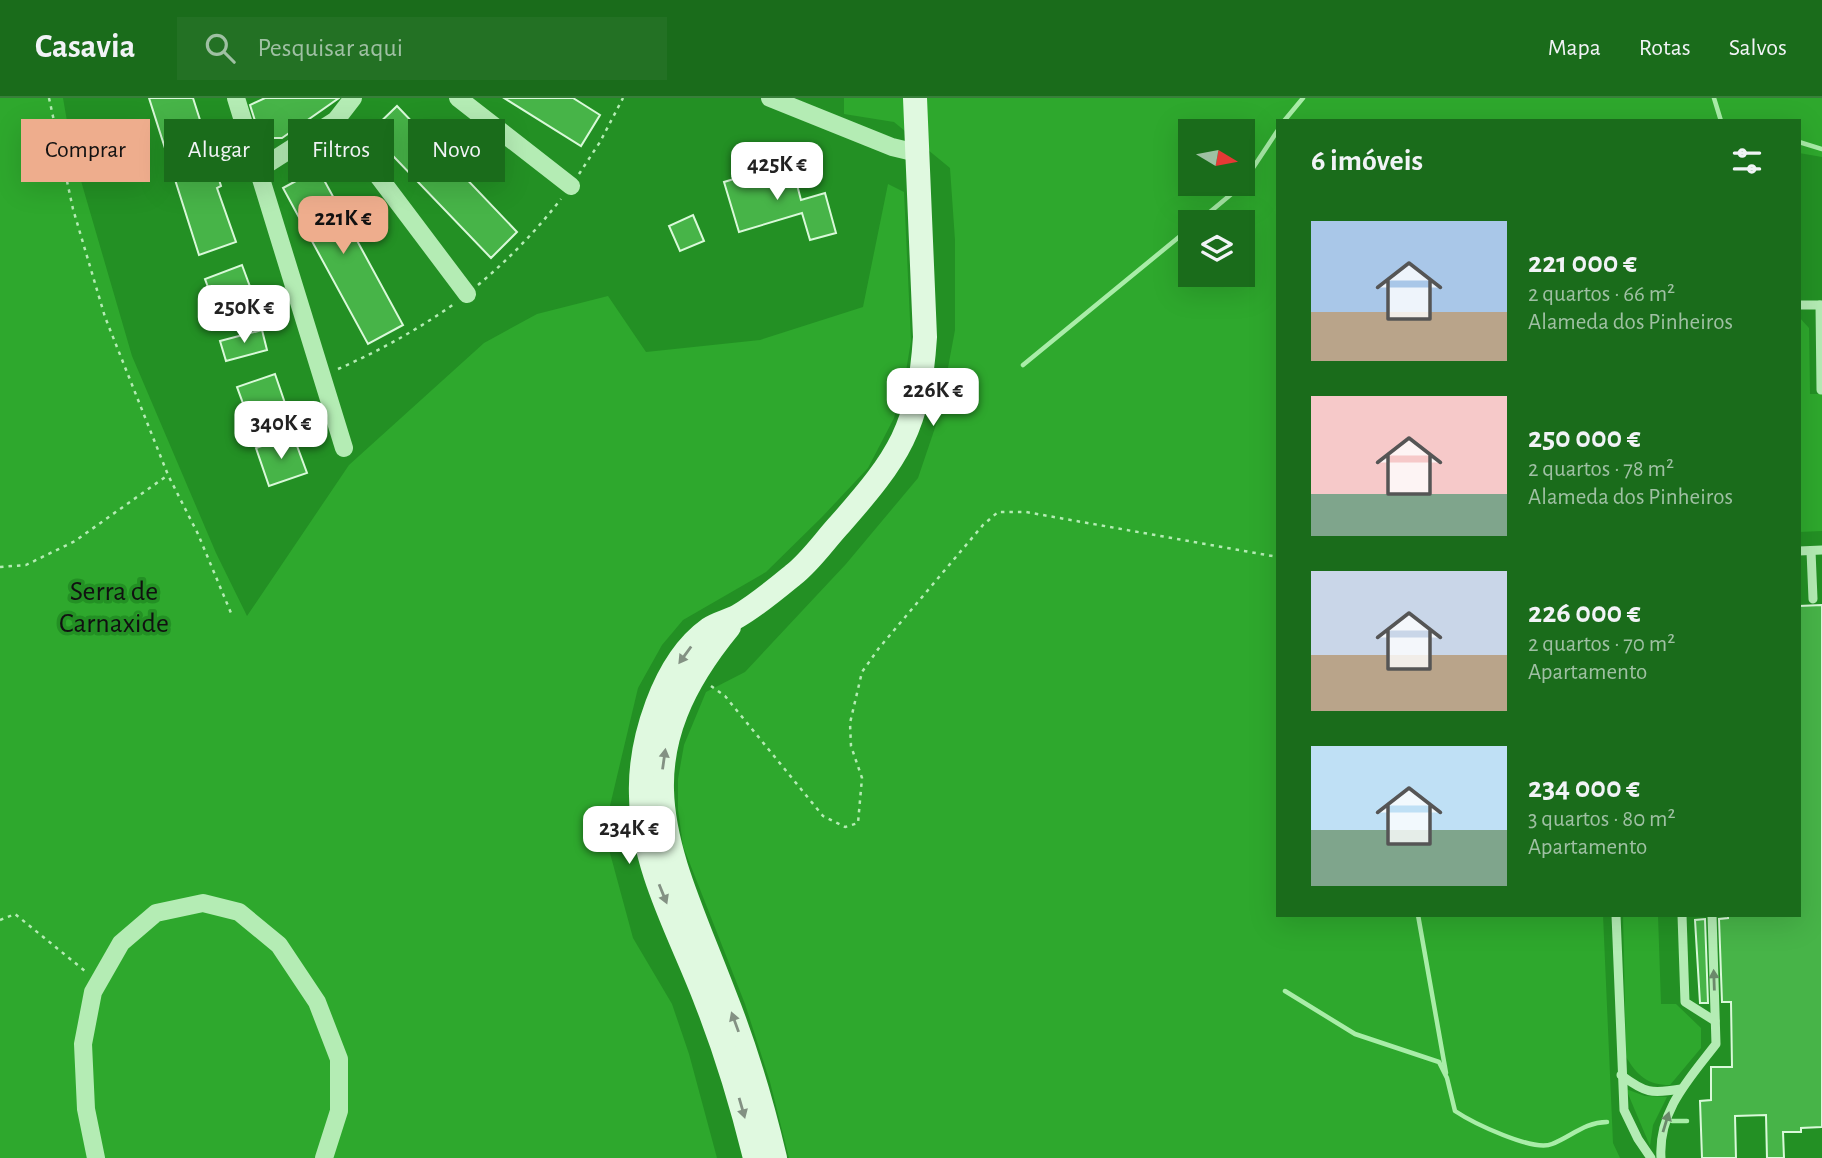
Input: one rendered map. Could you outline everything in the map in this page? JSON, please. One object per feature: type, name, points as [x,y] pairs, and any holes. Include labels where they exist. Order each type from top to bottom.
[{"type":"street","points":[[236,98],[242,119]]},
{"type":"street","points":[[337,119],[354,98]]},
{"type":"street","points":[[458,98],[571,186]]},
{"type":"street","points":[[770,98],[892,147],[917,153]]},
{"type":"street","points":[[755,1158],[730,1067],[653,870],[642,821],[642,759],[651,723],[672,676],[694,643],[710,628],[739,615],[796,573],[878,480],[893,459],[910,424],[923,373],[925,337],[915,98]]},
{"type":"street","points":[[262,182],[344,448]]},
{"type":"street","points":[[383,182],[467,294]]},
{"type":"street","points":[[739,615],[694,674],[671,724],[664,757],[662,810],[673,861],[748,1059],[775,1158]]},
{"type":"street","points":[[96,1158],[86,1110],[83,1044],[93,992],[121,943],[156,913],[203,903],[239,912],[279,944],[317,1002],[340,1059],[339,1111],[324,1158]]},
{"type":"lane","points":[[1801,305],[1821,305],[1821,390]]},
{"type":"lane","points":[[1801,551],[1822,551]]},
{"type":"lane","points":[[1811,551],[1813,598]]},
{"type":"lane","points":[[1616,917],[1624,1110],[1651,1158]]},
{"type":"lane","points":[[1682,917],[1685,1002],[1715,1021]]},
{"type":"lane","points":[[1661,1158],[1661,1138],[1667,1115],[1681,1089],[1716,1044],[1712,917]]},
{"type":"lane","points":[[1621,1075],[1640,1089],[1660,1093],[1681,1089]]},
{"type":"path","points":[[49,98],[73,209],[105,317],[168,475],[198,534],[231,612]]},
{"type":"path","points":[[322,376],[373,354],[410,333],[467,294],[505,261],[540,225],[571,186],[600,142],[623,98]]},
{"type":"path","points":[[0,568],[26,565],[75,541],[168,475]]},
{"type":"path","points":[[694,674],[725,696],[823,816],[845,827],[858,823],[860,814],[862,778],[851,746],[850,723],[862,672],[879,648],[983,525],[998,512],[1026,512],[1276,557]]},
{"type":"path","points":[[0,920],[15,914],[98,982]]},
{"type":"green space","name":"Serra de Carnaxide","points":[[0,98],[63,98],[67,119],[21,119],[21,182],[81,182],[132,356],[216,553],[247,616],[349,465],[484,343],[537,314],[608,296],[646,352],[760,340],[863,307],[888,184],[904,192],[911,341],[894,418],[868,468],[766,572],[683,620],[662,645],[638,688],[604,831],[633,938],[672,1004],[689,1054],[717,1158],[0,1158]]},
{"type":"green space","points":[[844,98],[1822,98],[1822,157],[1801,153],[1801,119],[1276,119],[1276,917],[1603,917],[1613,1143],[1620,1158],[789,1158],[770,1082],[745,1004],[683,846],[678,810],[678,779],[684,745],[706,692],[745,672],[846,564],[918,478],[939,416],[955,330],[955,240],[950,168],[894,122],[844,114]]},
{"type":"green space","points":[[1801,319],[1809,328],[1810,394],[1822,394],[1822,531],[1801,532]]},
{"type":"green space","points":[[1623,917],[1658,917],[1661,1004],[1676,1004],[1701,1028],[1701,1048],[1670,1085],[1644,1078],[1626,1057]]},
{"type":"green space","points":[[1626,1089],[1645,1096],[1667,1097],[1653,1125],[1650,1146]]},
{"type":"building","points":[[149,98],[193,98],[200,119],[164,119],[164,145]]},
{"type":"building","points":[[265,98],[339,98],[309,119],[288,119],[288,134],[282,138],[274,138],[274,119],[254,119],[250,105]]},
{"type":"building","points":[[504,98],[573,98],[600,115],[581,146]]},
{"type":"building","points":[[397,106],[409,119],[408,172],[394,157],[394,119],[384,119]]},
{"type":"building","points":[[791,162],[801,200],[825,193],[836,233],[810,240],[802,213],[739,232],[724,182]]},
{"type":"building","points":[[176,182],[220,182],[221,186],[217,188],[236,242],[199,255]]},
{"type":"building","points":[[294,182],[325,182],[403,325],[368,344],[283,188]]},
{"type":"building","points":[[418,182],[469,182],[517,232],[491,258]]},
{"type":"building","points":[[693,215],[704,241],[680,251],[669,226]]},
{"type":"building","points":[[242,265],[256,303],[219,317],[205,279]]},
{"type":"building","points":[[262,330],[267,350],[226,361],[220,341]]},
{"type":"building","points":[[275,374],[288,412],[251,425],[237,387]]},
{"type":"building","points":[[293,435],[307,473],[269,486],[256,448]]},
{"type":"building","points":[[1822,605],[1822,1127],[1801,1128],[1801,1132],[1783,1132],[1784,1158],[1767,1158],[1766,1115],[1735,1116],[1736,1158],[1702,1158],[1700,1101],[1711,1100],[1711,1067],[1732,1067],[1731,1002],[1722,1002],[1719,919],[1801,917],[1801,606]]},
{"type":"building","points":[[1705,919],[1708,1003],[1700,1003],[1695,920]]},
{"type":"waterway","points":[[1286,119],[1303,98]]},
{"type":"waterway","points":[[1714,98],[1720,119]]},
{"type":"waterway","points":[[1212,210],[1241,186],[1276,133]]},
{"type":"waterway","points":[[1801,143],[1822,149]]},
{"type":"waterway","points":[[1023,365],[1178,238]]},
{"type":"waterway","points":[[1418,917],[1446,1073]]},
{"type":"waterway","points":[[1285,991],[1355,1034],[1439,1062],[1447,1078],[1455,1111],[1503,1135],[1531,1144],[1552,1144],[1592,1124],[1607,1122]]},
{"type":"waterway","points":[[1672,1121],[1687,1121]]}]
